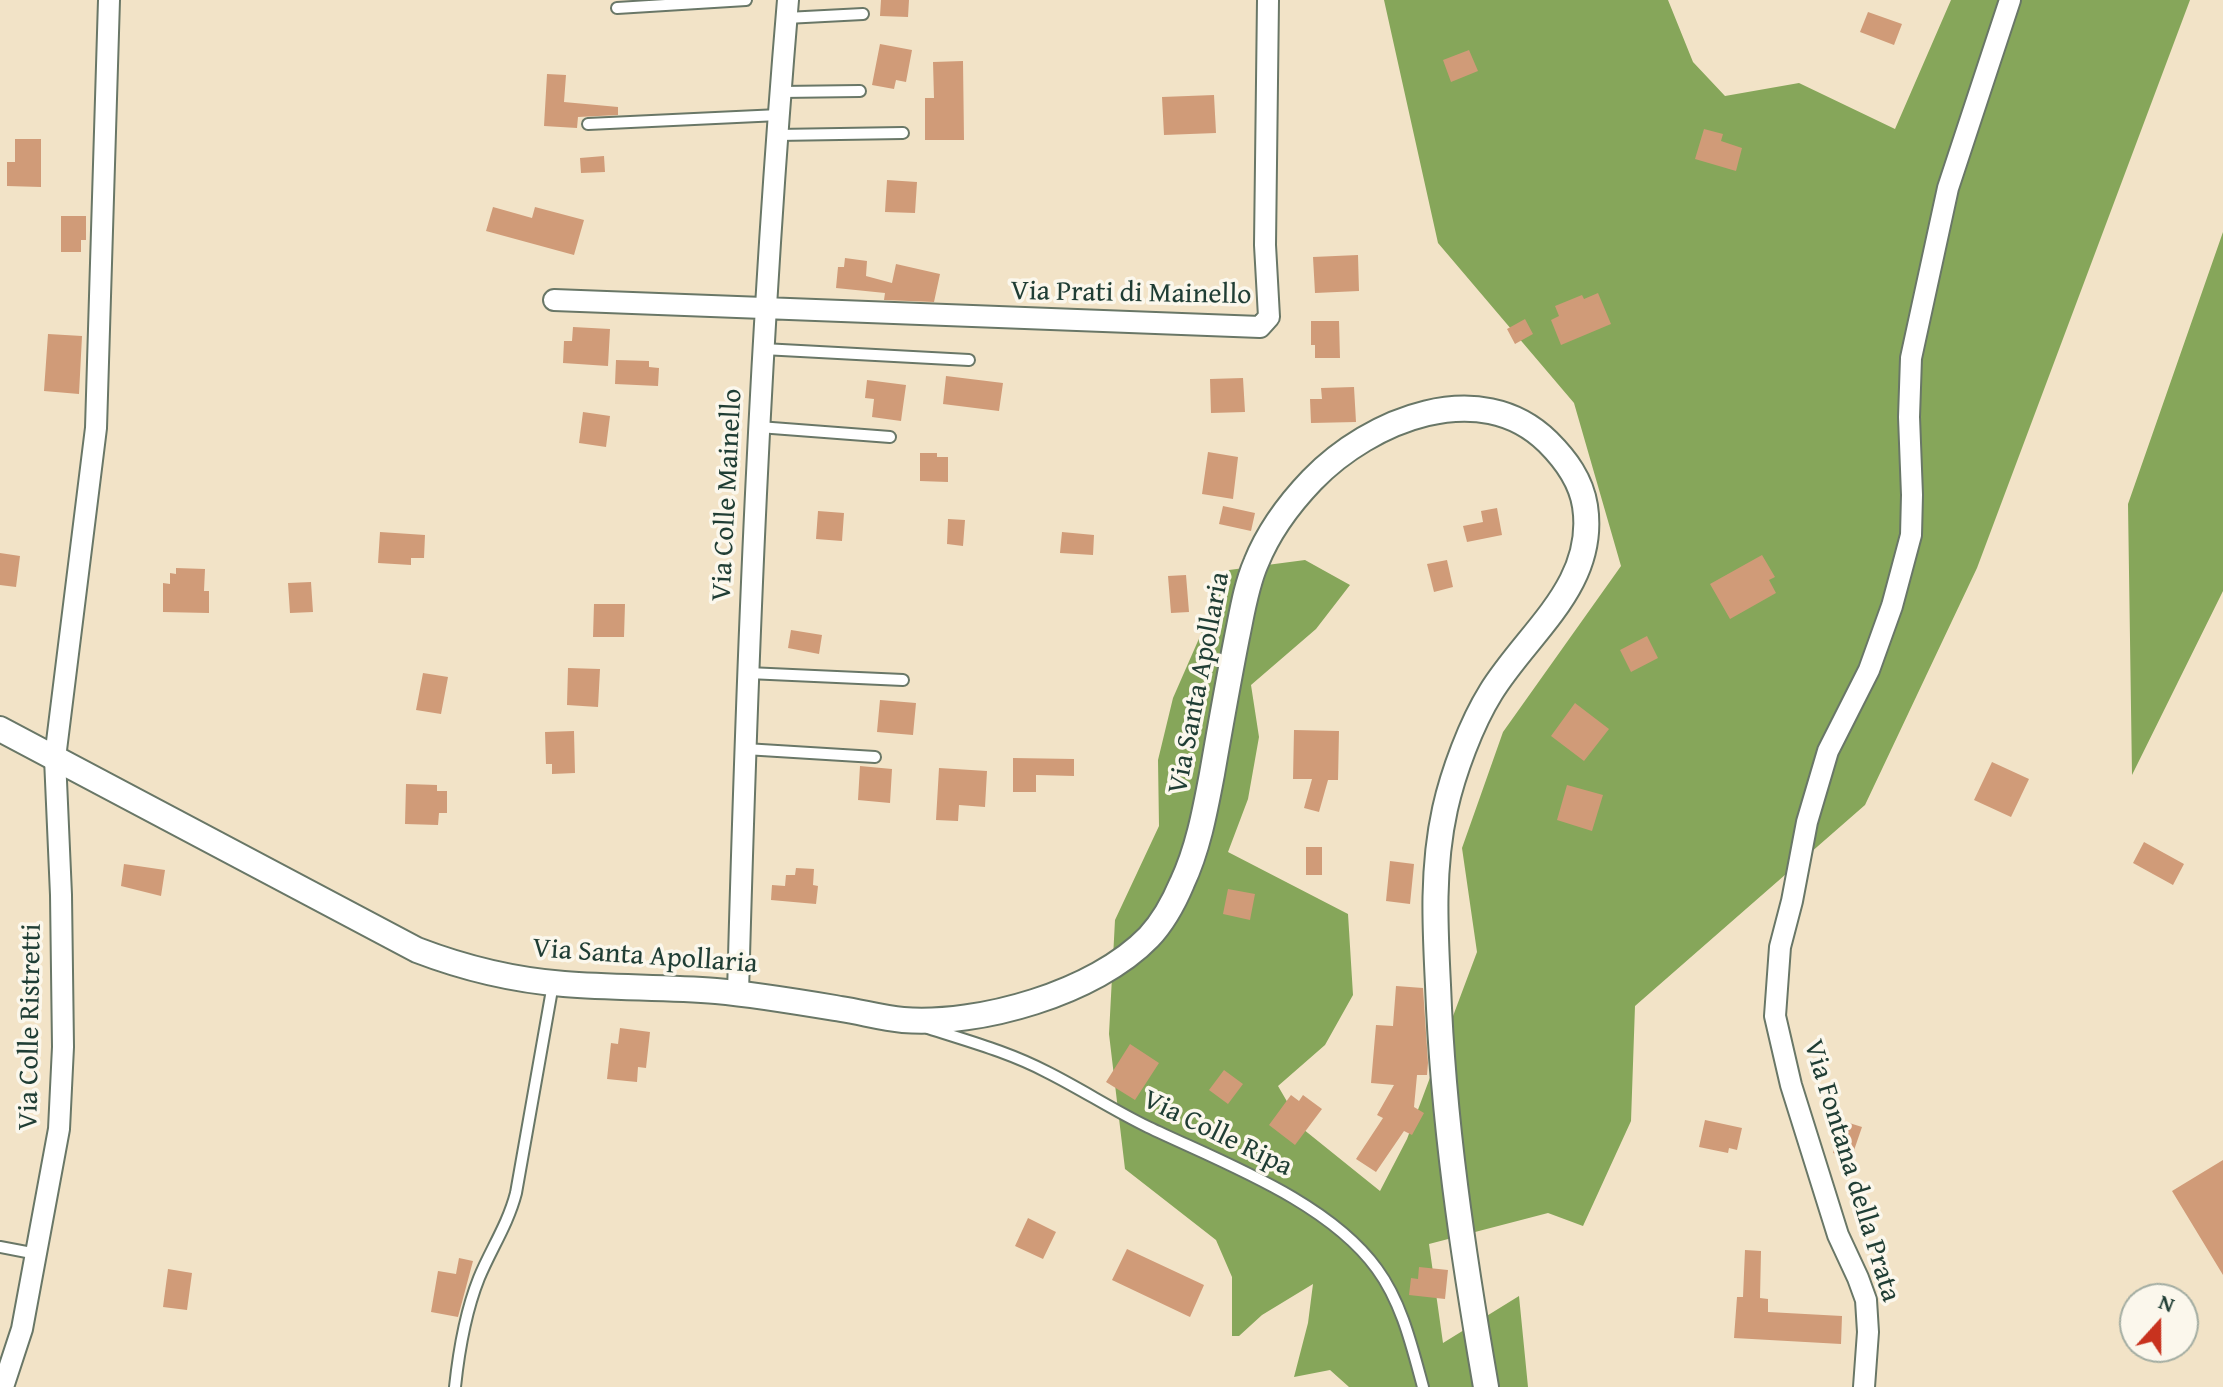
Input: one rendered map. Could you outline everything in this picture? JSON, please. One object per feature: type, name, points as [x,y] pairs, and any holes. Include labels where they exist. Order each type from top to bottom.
[{"type":"street","name":"Via Colle Ristretti","points":[[3,1387],[22,1329],[59,1129],[63,1047],[55,758],[96,428],[109,0]]},
{"type":"street","name":"Via Prati di Mainello","points":[[764,310],[1255,328],[1264,325],[1269,317],[1265,245],[1268,0]]},
{"type":"street","name":"Via Fontana della Prata","points":[[1864,1387],[1868,1332],[1866,1300],[1838,1235],[1791,1085],[1775,1016],[1780,947],[1807,822],[1828,751],[1869,670],[1892,606],[1911,535],[1911,358],[1948,188],[2010,0]]},
{"type":"street","name":"Via Colle Mainello","points":[[738,993],[764,310],[787,9]]},
{"type":"street","points":[[554,300],[764,310]]},
{"type":"street","name":"Via Santa Apollaria","points":[[0,729],[417,950],[474,970],[553,983],[738,993],[903,1020],[947,1020],[974,1016],[1048,997],[1085,980],[1117,961],[1156,929],[1182,884],[1205,813],[1253,568],[1272,532],[1316,475],[1380,431],[1414,417],[1447,409],[1482,409],[1506,414],[1528,425],[1559,453],[1577,478],[1585,507],[1586,539],[1571,586],[1488,696],[1446,802],[1436,856],[1434,908],[1441,1065],[1461,1241],[1486,1387]]},
{"type":"lane","points":[[617,8],[746,0]]},
{"type":"lane","points":[[787,9],[863,14]]},
{"type":"lane","points":[[781,92],[860,91]]},
{"type":"lane","points":[[588,124],[778,125],[903,133]]},
{"type":"lane","points":[[763,349],[969,360]]},
{"type":"lane","points":[[759,427],[890,437]]},
{"type":"lane","points":[[748,673],[903,680]]},
{"type":"lane","points":[[745,749],[875,757]]},
{"type":"lane","points":[[455,1387],[460,1342],[470,1304],[486,1261],[511,1214],[553,983]]},
{"type":"lane","name":"Via Colle Ripa","points":[[903,1020],[1009,1054],[1047,1072],[1110,1109],[1226,1162],[1295,1199],[1325,1220],[1376,1268],[1394,1296],[1423,1387]]},
{"type":"lane","points":[[0,1247],[37,1254]]},
{"type":"green space","points":[[1384,0],[1668,0],[1693,62],[1725,96],[1799,83],[1895,129],[1951,0],[2190,0],[1977,568],[1865,805],[1635,1006],[1631,1121],[1583,1226],[1548,1213],[1429,1244],[1443,1343],[1519,1296],[1528,1387],[1349,1387],[1330,1370],[1294,1377],[1308,1323],[1313,1284],[1262,1315],[1239,1336],[1232,1336],[1232,1277],[1216,1240],[1125,1169],[1109,1034],[1115,920],[1159,826],[1158,760],[1173,698],[1229,570],[1305,560],[1350,585],[1316,629],[1251,685],[1259,737],[1248,799],[1228,852],[1348,914],[1353,995],[1325,1045],[1278,1086],[1303,1129],[1380,1191],[1407,1139],[1477,952],[1462,848],[1503,732],[1621,566],[1574,403],[1438,243]]},
{"type":"green space","points":[[2223,232],[2223,591],[2132,775],[2128,504]]},
{"type":"building","points":[[881,0],[909,0],[908,17],[880,16]]},
{"type":"building","points":[[1868,12],[1902,24],[1894,45],[1860,32]]},
{"type":"building","points":[[880,44],[912,50],[906,82],[896,80],[894,89],[872,85]]},
{"type":"building","points":[[1469,50],[1478,71],[1451,82],[1443,60]]},
{"type":"building","points":[[963,61],[964,140],[925,140],[925,98],[934,98],[933,62]]},
{"type":"building","points":[[547,74],[566,75],[564,102],[618,107],[618,115],[578,117],[577,128],[544,126]]},
{"type":"building","points":[[1214,95],[1216,133],[1164,135],[1162,97]]},
{"type":"building","points":[[1704,129],[1723,134],[1721,141],[1742,148],[1736,171],[1695,159]]},
{"type":"building","points":[[15,139],[41,139],[41,187],[7,186],[7,162],[15,162]]},
{"type":"building","points":[[604,156],[605,172],[581,173],[580,158]]},
{"type":"building","points":[[887,180],[917,182],[915,213],[885,212]]},
{"type":"building","points":[[493,207],[532,218],[535,207],[584,220],[574,255],[486,231]]},
{"type":"building","points":[[61,216],[86,216],[86,240],[81,240],[81,252],[61,252]]},
{"type":"building","points":[[1358,255],[1359,291],[1315,293],[1313,257]]},
{"type":"building","points":[[845,258],[867,261],[866,276],[892,283],[896,264],[940,274],[934,302],[884,300],[885,293],[836,288],[838,267],[844,267]]},
{"type":"building","points":[[1598,293],[1611,324],[1561,345],[1551,320],[1559,316],[1555,306],[1582,295],[1584,299]]},
{"type":"building","points":[[1525,319],[1533,334],[1515,344],[1507,329]]},
{"type":"building","points":[[1311,321],[1339,321],[1340,358],[1315,358],[1315,345],[1311,345]]},
{"type":"building","points":[[573,327],[610,329],[608,366],[563,363],[564,341],[572,341]]},
{"type":"building","points":[[48,334],[82,336],[79,394],[44,391]]},
{"type":"building","points":[[616,360],[649,361],[649,367],[659,368],[658,386],[615,384]]},
{"type":"building","points":[[946,376],[1003,383],[999,411],[943,404]]},
{"type":"building","points":[[1243,378],[1245,412],[1211,413],[1210,379]]},
{"type":"building","points":[[867,380],[906,385],[901,421],[872,417],[874,399],[865,398]]},
{"type":"building","points":[[1354,387],[1356,422],[1311,423],[1310,399],[1322,399],[1321,388]]},
{"type":"building","points":[[583,412],[610,416],[606,447],[579,443]]},
{"type":"building","points":[[1208,452],[1238,457],[1233,499],[1202,494]]},
{"type":"building","points":[[920,453],[937,453],[937,457],[948,457],[948,482],[920,481]]},
{"type":"building","points":[[1223,506],[1255,513],[1251,531],[1219,524]]},
{"type":"building","points":[[1497,508],[1502,535],[1467,542],[1463,526],[1483,522],[1481,511]]},
{"type":"building","points":[[818,511],[844,513],[842,541],[816,539]]},
{"type":"building","points":[[948,519],[965,520],[963,546],[947,544]]},
{"type":"building","points":[[380,532],[425,535],[424,558],[411,558],[411,565],[378,563]]},
{"type":"building","points":[[1062,532],[1094,535],[1093,555],[1060,553]]},
{"type":"building","points":[[0,553],[20,556],[16,587],[0,585]]},
{"type":"building","points":[[1762,555],[1775,577],[1769,580],[1776,593],[1730,619],[1710,584]]},
{"type":"building","points":[[1447,560],[1453,587],[1434,592],[1427,564]]},
{"type":"building","points":[[176,568],[205,569],[204,591],[209,591],[209,613],[163,612],[163,583],[170,584],[170,573],[176,574]]},
{"type":"building","points":[[1186,575],[1189,612],[1171,613],[1168,576]]},
{"type":"building","points":[[311,582],[313,612],[290,613],[288,583]]},
{"type":"building","points":[[594,604],[625,604],[624,637],[593,637]]},
{"type":"building","points":[[791,630],[822,635],[819,654],[788,648]]},
{"type":"building","points":[[1647,636],[1658,658],[1631,672],[1620,650]]},
{"type":"building","points":[[568,668],[600,669],[598,707],[567,705]]},
{"type":"building","points":[[423,673],[448,677],[441,714],[416,710]]},
{"type":"building","points":[[880,700],[916,703],[913,735],[877,732]]},
{"type":"building","points":[[1575,703],[1609,729],[1584,761],[1551,736]]},
{"type":"building","points":[[1294,730],[1339,731],[1338,780],[1328,780],[1319,812],[1304,808],[1312,779],[1293,779]]},
{"type":"building","points":[[574,731],[575,773],[552,774],[552,764],[546,764],[545,732]]},
{"type":"building","points":[[1013,758],[1074,759],[1074,776],[1036,775],[1036,792],[1013,792]]},
{"type":"building","points":[[1992,762],[2029,779],[2011,817],[1974,800]]},
{"type":"building","points":[[860,766],[892,769],[890,803],[858,800]]},
{"type":"building","points":[[939,768],[987,771],[985,807],[959,805],[958,821],[936,820]]},
{"type":"building","points":[[406,784],[437,785],[437,791],[447,791],[447,813],[439,813],[438,825],[405,824]]},
{"type":"building","points":[[1567,785],[1603,795],[1592,831],[1557,820]]},
{"type":"building","points":[[2144,842],[2184,864],[2173,885],[2133,863]]},
{"type":"building","points":[[1306,847],[1322,847],[1322,875],[1306,875]]},
{"type":"building","points":[[1390,861],[1414,864],[1410,904],[1386,901]]},
{"type":"building","points":[[124,864],[165,870],[161,896],[121,886]]},
{"type":"building","points":[[796,868],[814,869],[813,885],[818,886],[816,904],[771,900],[772,885],[785,886],[786,875],[795,875]]},
{"type":"building","points":[[1228,889],[1255,894],[1250,920],[1223,914]]},
{"type":"building","points":[[1396,986],[1423,988],[1428,1063],[1427,1075],[1417,1075],[1414,1107],[1424,1113],[1412,1135],[1404,1131],[1376,1172],[1356,1159],[1383,1118],[1377,1115],[1394,1085],[1371,1083],[1376,1025],[1393,1026]]},
{"type":"building","points":[[620,1028],[650,1032],[646,1068],[638,1067],[637,1082],[607,1079],[611,1043],[618,1044]]},
{"type":"building","points":[[1130,1044],[1159,1063],[1135,1100],[1106,1082]]},
{"type":"building","points":[[1224,1070],[1243,1084],[1228,1104],[1209,1090]]},
{"type":"building","points":[[1291,1095],[1299,1101],[1303,1095],[1322,1109],[1295,1145],[1269,1125]]},
{"type":"building","points":[[1705,1120],[1742,1128],[1737,1150],[1729,1148],[1728,1153],[1699,1147]]},
{"type":"building","points":[[1843,1121],[1862,1127],[1851,1159],[1833,1153]]},
{"type":"building","points":[[2223,1160],[2223,1275],[2172,1191]]},
{"type":"building","points":[[1028,1218],[1056,1232],[1043,1259],[1015,1246]]},
{"type":"building","points":[[1127,1249],[1204,1285],[1190,1317],[1112,1280]]},
{"type":"building","points":[[1745,1250],[1761,1251],[1760,1298],[1768,1299],[1768,1312],[1842,1316],[1841,1344],[1734,1338],[1737,1297],[1743,1297]]},
{"type":"building","points":[[459,1258],[473,1261],[458,1317],[431,1312],[438,1271],[456,1274]]},
{"type":"building","points":[[1419,1267],[1448,1270],[1445,1299],[1409,1295],[1411,1278],[1418,1279]]},
{"type":"building","points":[[168,1269],[192,1273],[187,1310],[163,1307]]}]
